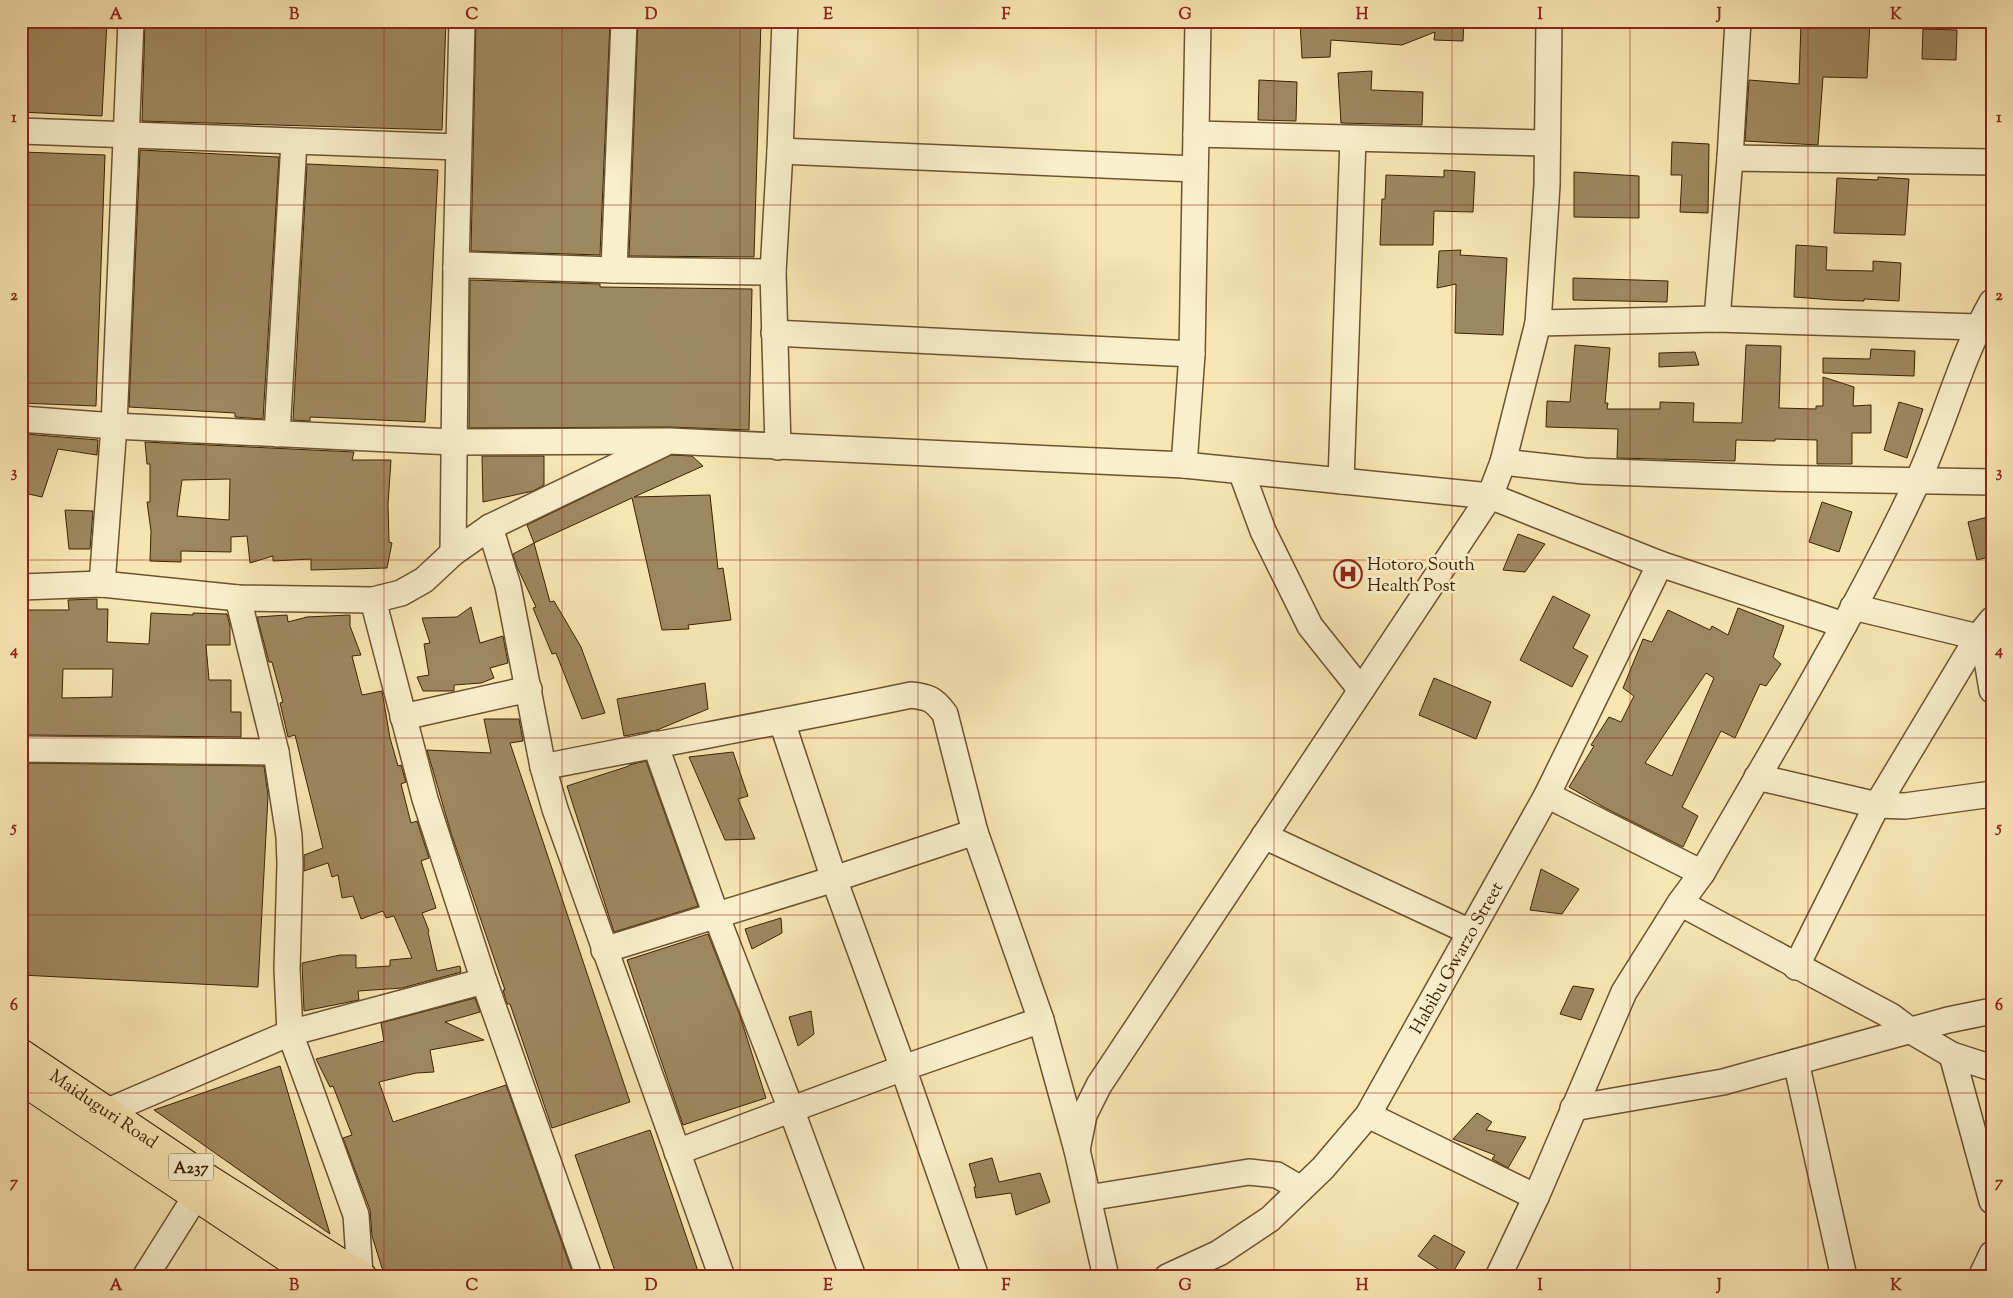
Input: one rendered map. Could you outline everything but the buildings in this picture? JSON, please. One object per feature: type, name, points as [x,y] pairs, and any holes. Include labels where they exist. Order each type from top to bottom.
[{"type":"highway","name":"Maiduguri Road","points":[[21,1053],[108,1112],[201,1188],[316,1277]]},
{"type":"highway","name":"Maiduguri Road","points":[[21,1080],[201,1188],[362,1276]]},
{"type":"street","points":[[102,584],[114,426],[131,21]]},
{"type":"street","points":[[452,553],[458,147],[462,21]]},
{"type":"street","points":[[614,270],[624,21]]},
{"type":"street","points":[[778,447],[773,272],[785,21]]},
{"type":"street","points":[[1184,465],[1192,354],[1198,21]]},
{"type":"street","points":[[1076,1150],[1084,1115],[1099,1084],[1490,496],[1503,462],[1538,323],[1547,185],[1549,21]]},
{"type":"street","points":[[1717,318],[1730,158],[1738,21]]},
{"type":"street","points":[[21,131],[458,147]]},
{"type":"street","points":[[1196,134],[1547,143]]},
{"type":"street","points":[[1340,481],[1353,139]]},
{"type":"street","points":[[277,434],[294,142]]},
{"type":"street","points":[[780,151],[1195,169]]},
{"type":"street","points":[[1730,158],[1992,162]]},
{"type":"street","points":[[456,268],[467,265],[614,270],[773,272]]},
{"type":"street","points":[[1498,1277],[1536,1197],[1624,992],[1680,903],[1702,873],[1848,616],[1918,480],[1978,327],[1992,302]]},
{"type":"street","points":[[1538,323],[1717,318],[1978,327]]},
{"type":"street","points":[[774,333],[1192,354]]},
{"type":"street","points":[[21,419],[114,426],[453,442],[670,441],[1184,465],[1490,496],[1660,564],[1848,616],[1985,628]]},
{"type":"street","points":[[21,587],[102,584],[238,598],[373,600],[401,593],[424,580],[452,553],[490,527],[670,441]]},
{"type":"street","points":[[1503,462],[1584,471],[1771,478],[1992,482]]},
{"type":"street","points":[[1241,471],[1263,531],[1310,626],[1361,690]]},
{"type":"street","points":[[490,527],[508,586],[543,767],[554,809],[722,1277]]},
{"type":"street","name":"Habibu Gwarzo Street","points":[[1177,1275],[1219,1253],[1270,1219],[1323,1168],[1368,1115],[1547,796],[1660,564]]},
{"type":"street","points":[[238,598],[276,752],[289,836],[287,969],[290,1033],[356,1215],[362,1276]]},
{"type":"street","points":[[373,600],[425,799],[484,981],[590,1277]]},
{"type":"street","points":[[1985,628],[1987,660],[1992,690]]},
{"type":"street","points":[[1796,967],[1878,805],[1985,628]]},
{"type":"street","points":[[404,716],[529,689]]},
{"type":"street","points":[[543,767],[655,744],[782,722],[911,695],[928,697],[937,704],[945,714],[975,832],[1041,1020],[1076,1150],[1106,1277]]},
{"type":"street","points":[[782,722],[834,879],[976,1277]]},
{"type":"street","points":[[655,744],[716,915],[853,1277]]},
{"type":"street","points":[[21,749],[276,752]]},
{"type":"street","points":[[1757,777],[1878,805],[1905,806],[1992,794]]},
{"type":"street","points":[[1547,796],[1702,873]]},
{"type":"street","points":[[604,950],[834,879],[975,832]]},
{"type":"street","points":[[1264,836],[1470,932]]},
{"type":"street","points":[[1680,903],[1796,967],[1891,1016],[1911,1031],[1952,1055],[1992,1068]]},
{"type":"street","points":[[108,1112],[290,1033],[484,981]]},
{"type":"street","points":[[1573,1108],[1724,1082],[1948,1020],[1992,1011]]},
{"type":"street","points":[[678,1152],[903,1068],[1041,1020]]},
{"type":"street","points":[[1952,1055],[1992,1201]]},
{"type":"street","points":[[1796,1062],[1844,1277]]},
{"type":"street","points":[[1368,1115],[1536,1197]]},
{"type":"street","points":[[1088,1198],[1249,1172],[1277,1175],[1300,1189]]},
{"type":"street","points":[[144,1277],[201,1188]]},
{"type":"street","points":[[1981,1277],[1992,1254]]},
{"type":"place","name":"Hotoro South Health Post","points":[[1348,574]]}]
